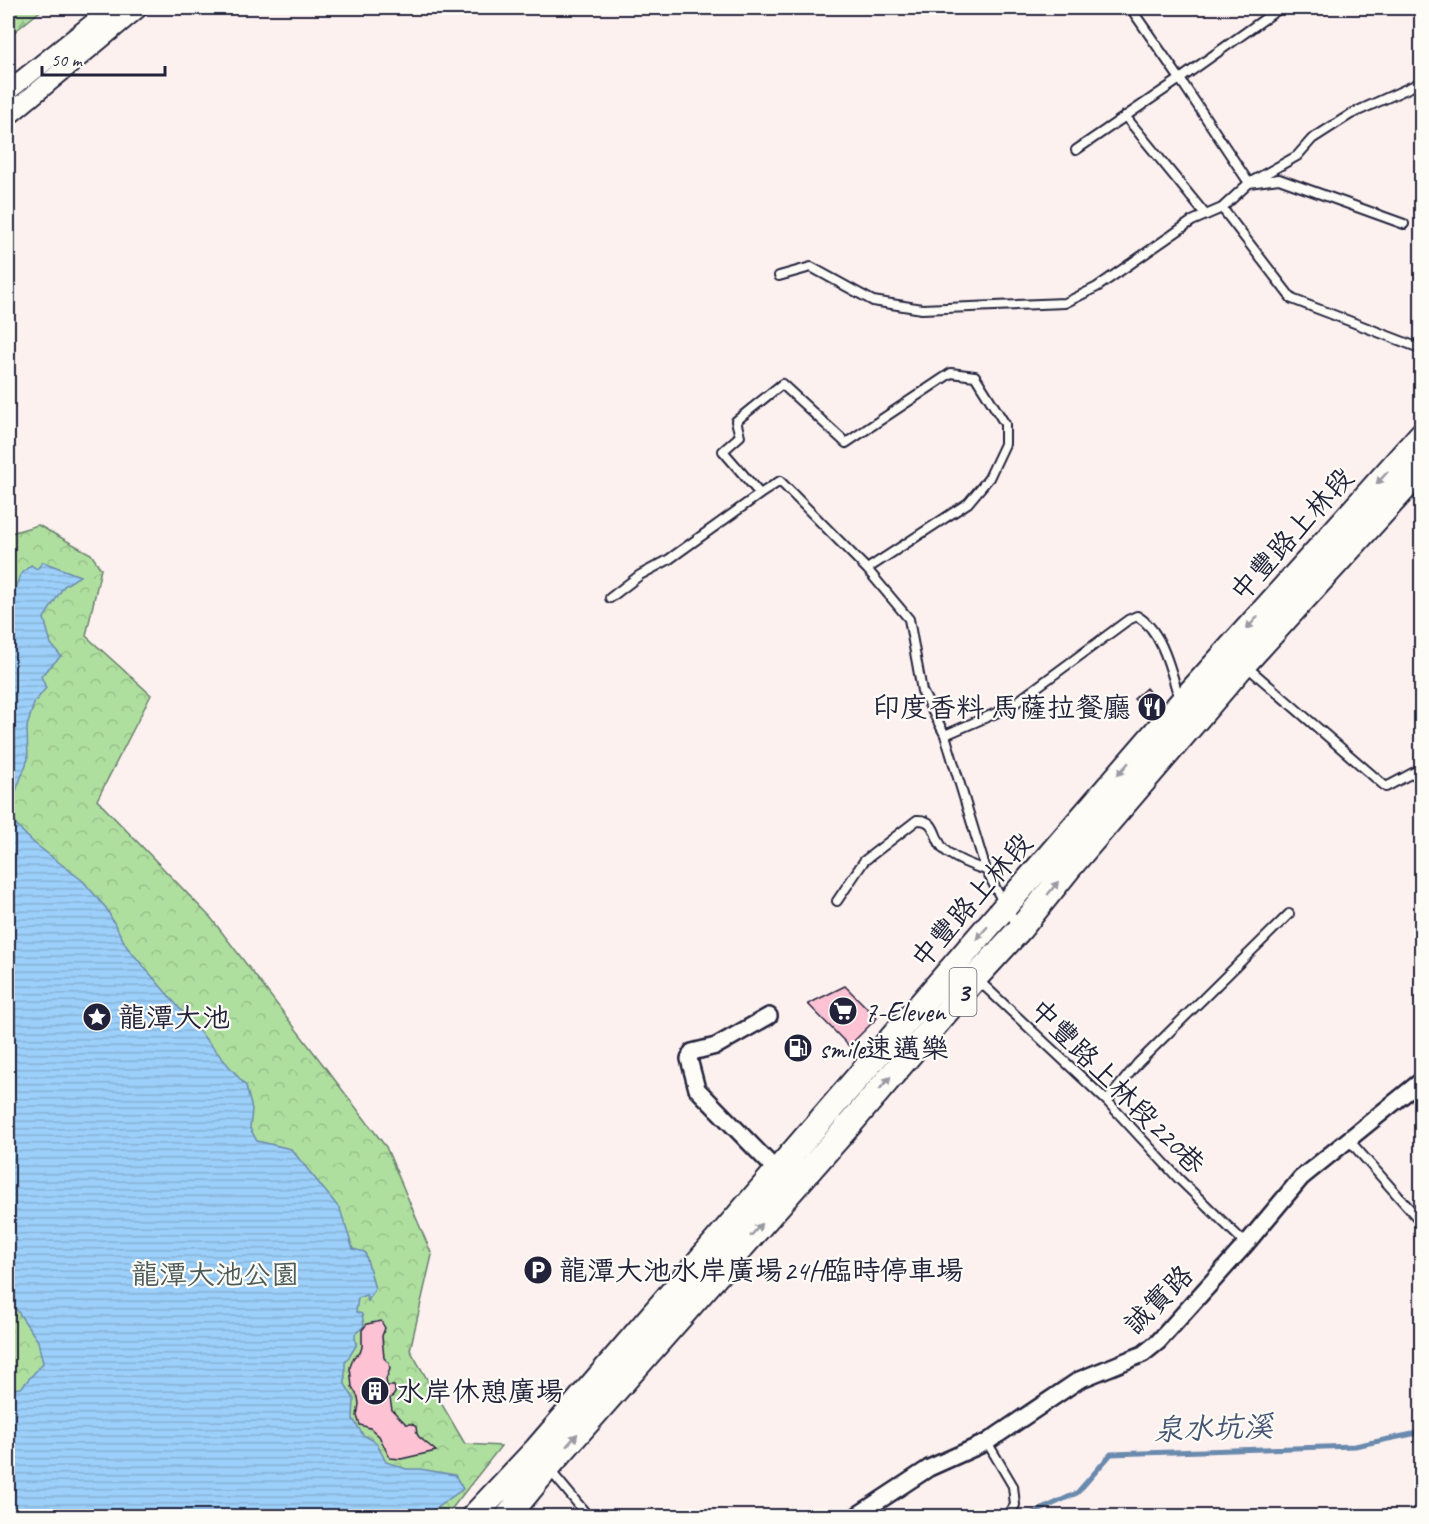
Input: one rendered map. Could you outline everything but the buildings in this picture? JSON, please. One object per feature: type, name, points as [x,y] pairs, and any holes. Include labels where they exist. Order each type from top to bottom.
[{"type":"main road","name":"中豐路上林段","points":[[474,1516],[542,1458],[834,1142],[967,969],[1005,906],[1180,703],[1422,434]]},
{"type":"main road","name":"中豐路上林段","points":[[508,1516],[542,1458],[777,1171],[967,969],[1020,929],[1069,868],[1244,664],[1422,469]]},
{"type":"street","points":[[8,91],[112,8]]},
{"type":"street","points":[[8,116],[138,8]]},
{"type":"street","points":[[769,1016],[716,1046],[692,1052],[689,1059],[697,1089],[777,1171]]},
{"type":"street","name":"誠實路","points":[[856,1516],[929,1468],[987,1442],[1079,1380],[1143,1354],[1158,1342],[1246,1244],[1301,1178],[1422,1080]]},
{"type":"lane","points":[[1133,8],[1134,14],[1249,183]]},
{"type":"lane","points":[[1076,150],[1280,8]]},
{"type":"lane","points":[[779,276],[811,267],[873,301],[922,309],[1065,303],[1097,287],[1191,221],[1222,208],[1249,183],[1297,156],[1312,139],[1351,114],[1422,82]]},
{"type":"lane","points":[[1125,116],[1205,214]]},
{"type":"lane","points":[[1249,183],[1279,179],[1404,224]]},
{"type":"lane","points":[[1222,208],[1292,299],[1422,349]]},
{"type":"lane","points":[[760,494],[723,451],[740,436],[736,421],[782,384],[846,443],[951,373],[975,376],[1005,424],[1005,444],[989,478],[968,503],[867,569]]},
{"type":"lane","points":[[610,598],[640,575],[668,560],[780,481],[867,569],[909,619],[922,692],[945,735],[986,870],[1020,929]]},
{"type":"lane","points":[[945,735],[1010,707],[1128,620],[1137,616],[1147,622],[1164,649],[1180,703]]},
{"type":"lane","points":[[1244,664],[1386,787],[1422,768]]},
{"type":"lane","points":[[837,901],[864,861],[917,820],[928,821],[939,844],[947,852],[973,866],[986,870]]},
{"type":"lane","points":[[1107,1101],[1138,1062],[1289,914]]},
{"type":"lane","name":"中豐路上林段220巷","points":[[967,969],[1107,1101],[1178,1178],[1246,1244]]},
{"type":"lane","points":[[1348,1139],[1422,1223]]},
{"type":"lane","points":[[987,1442],[1013,1486],[1015,1505],[1008,1516]]},
{"type":"lane","points":[[542,1458],[588,1516]]},
{"type":"green space","points":[[8,8],[44,8],[8,37]]},
{"type":"green space","name":"龍潭大池","points":[[38,525],[91,554],[101,569],[86,636],[151,695],[97,800],[211,918],[386,1147],[432,1255],[410,1350],[465,1444],[501,1446],[446,1516],[8,1516],[8,538],[11,533]]},
{"type":"water","name":"龍潭大池","points":[[43,562],[80,576],[64,586],[44,618],[51,644],[61,656],[41,676],[46,688],[34,703],[27,727],[28,759],[11,804],[16,825],[34,843],[83,881],[106,908],[127,947],[246,1086],[252,1109],[250,1128],[257,1141],[291,1149],[340,1209],[353,1249],[365,1252],[375,1289],[368,1301],[366,1295],[358,1298],[356,1312],[362,1314],[364,1326],[355,1334],[356,1346],[345,1363],[345,1384],[354,1399],[353,1419],[363,1435],[376,1442],[386,1462],[406,1469],[455,1475],[463,1489],[425,1516],[8,1516],[8,1389],[21,1388],[43,1363],[38,1341],[16,1309],[8,1307],[8,614],[13,609],[15,590],[20,575],[31,565],[37,569]]},
{"type":"waterway","name":"泉水坑溪","points":[[1027,1516],[1077,1493],[1111,1454],[1355,1446],[1422,1432]]},
{"type":"place","name":"印度香料 馬薩拉餐廳","points":[[1152,707]]},
{"type":"place","name":"7-Eleven","points":[[843,1011]]},
{"type":"place","name":"龍潭大池","points":[[97,1017]]},
{"type":"place","name":"smile速邁樂","points":[[798,1048]]},
{"type":"place","name":"龍潭大池水岸廣場24H臨時停車場","points":[[538,1270]]},
{"type":"place","name":"水岸休憩廣場","points":[[375,1391]]},
{"type":"park label","name":"龍潭大池公園","points":[[215,1274]]}]
